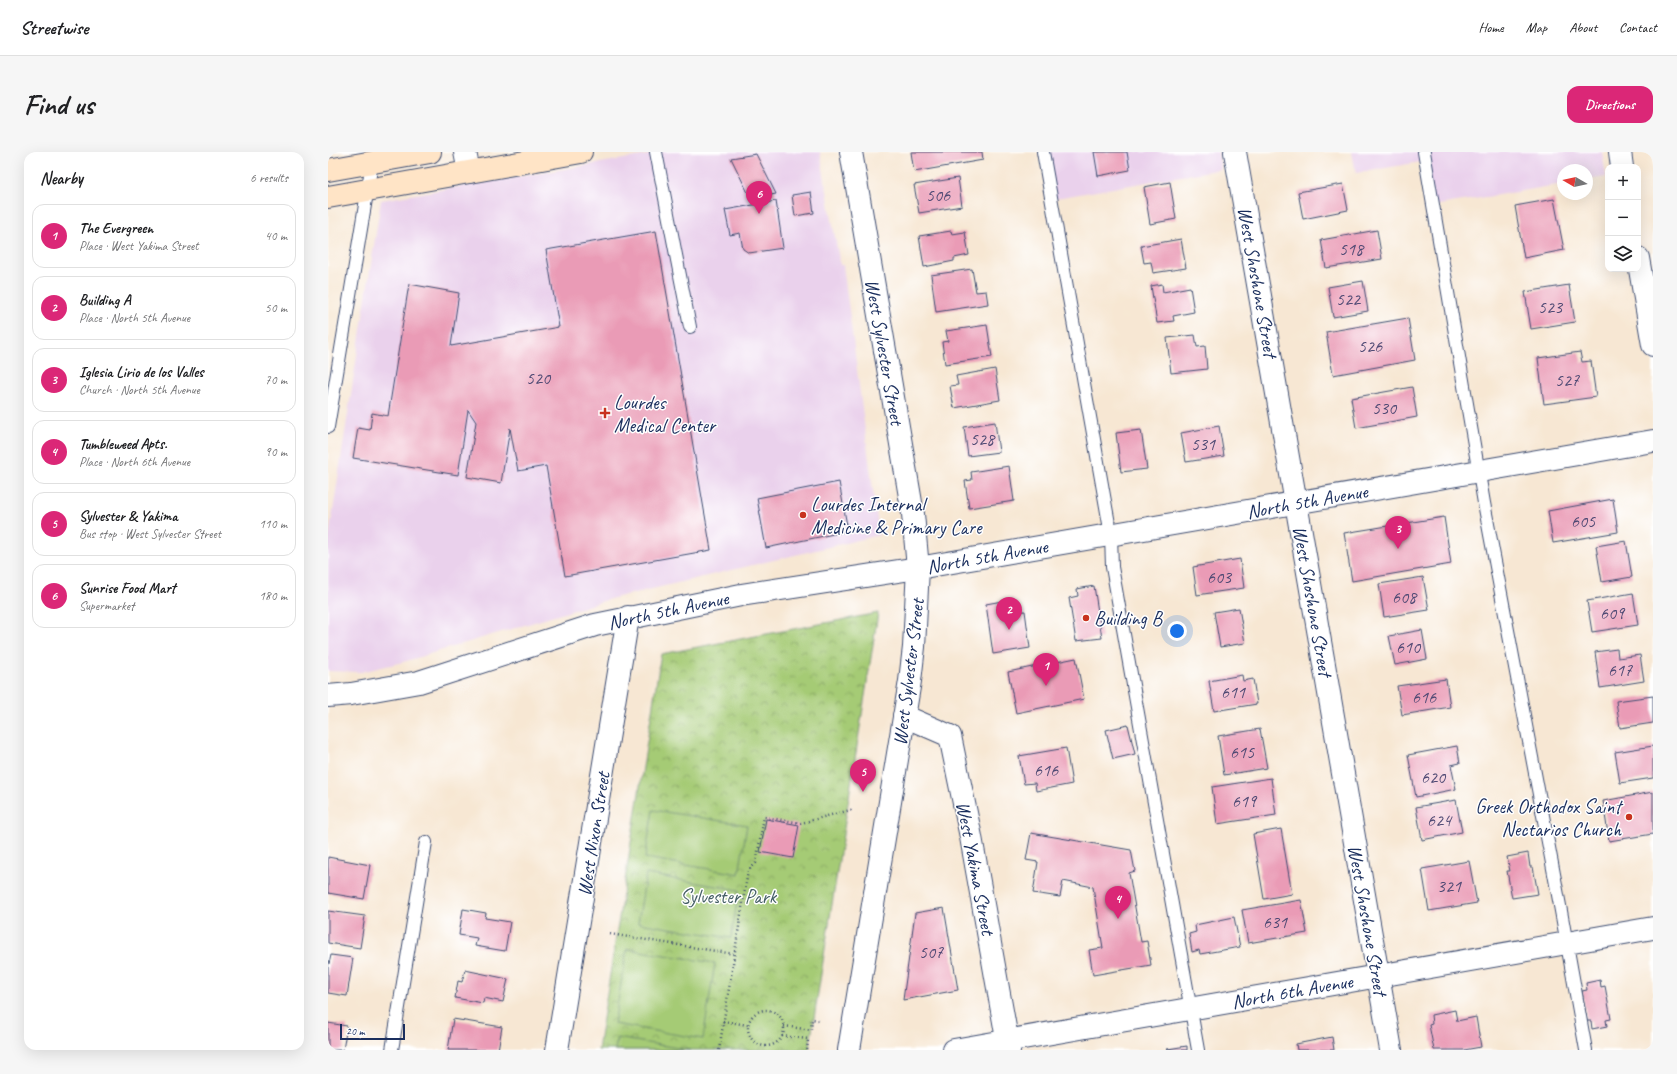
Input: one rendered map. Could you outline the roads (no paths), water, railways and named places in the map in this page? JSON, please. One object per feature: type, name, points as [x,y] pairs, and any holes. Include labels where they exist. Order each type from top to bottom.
[{"type":"main road","points":[[328,170],[430,152]]},
{"type":"main road","points":[[328,196],[367,190],[467,162],[581,152]]},
{"type":"street","name":"West Sylvester Street","points":[[849,1050],[914,648],[918,568],[913,514],[851,152]]},
{"type":"street","name":"West Shoshone Street","points":[[1235,152],[1391,1050]]},
{"type":"street","points":[[1620,152],[1622,164]]},
{"type":"street","points":[[1640,272],[1653,345]]},
{"type":"street","name":"North 5th Avenue","points":[[328,696],[384,689],[419,682],[595,625],[628,617],[703,604],[740,595],[918,568],[1653,441]]},
{"type":"street","name":"West Nixon Street","points":[[557,1050],[628,617]]},
{"type":"street","name":"West Yakima Street","points":[[904,716],[950,736],[971,837],[1008,1045]]},
{"type":"street","name":"North 6th Avenue","points":[[954,1050],[1008,1045],[1191,1009],[1653,928]]},
{"type":"lane","points":[[656,152],[690,327]]},
{"type":"lane","points":[[1043,152],[1111,535],[1112,566],[1198,1050]]},
{"type":"lane","points":[[1424,152],[1484,504],[1586,1050]]},
{"type":"lane","points":[[328,428],[372,162]]},
{"type":"lane","points":[[392,1050],[426,842]]},
{"type":"place","name":"Sunrise Food Mart","points":[[759,214]]},
{"type":"place","name":"Lourdes Medical Center","points":[[605,413]]},
{"type":"place","name":"Lourdes Internal Medicine & Primary Care","points":[[803,515]]},
{"type":"place","name":"Iglesia Lirio de los Valles","points":[[1398,549]]},
{"type":"place","name":"Building B","points":[[1086,618]]},
{"type":"place","name":"Building A","points":[[1009,630]]},
{"type":"place","name":"The Evergreen","points":[[1046,686]]},
{"type":"place","name":"Sylvester & Yakima","points":[[863,792]]},
{"type":"place","name":"Greek Orthodox Saint Nectarios Church","points":[[1629,817]]},
{"type":"place","name":"Tumbleweed Apts.","points":[[1118,919]]},
{"type":"park label","name":"Sylvester Park","points":[[728,896]]}]
